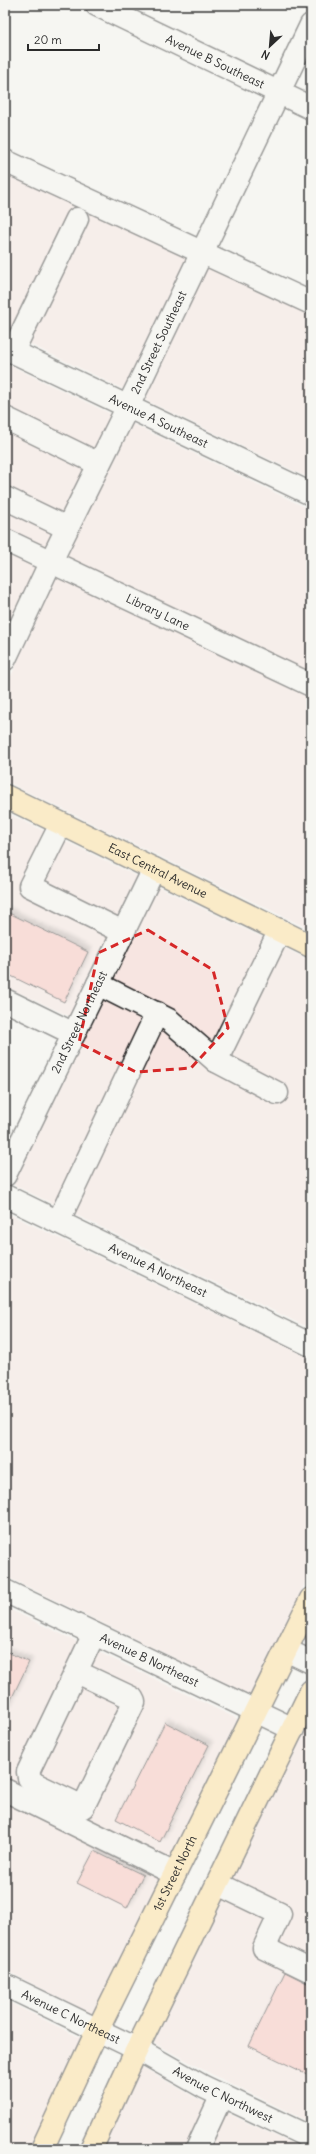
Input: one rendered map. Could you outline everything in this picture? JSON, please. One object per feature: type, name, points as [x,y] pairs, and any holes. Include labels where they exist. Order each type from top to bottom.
[{"type":"main road","name":"East Central Avenue","points":[[5,796],[311,946]]},
{"type":"main road","name":"1st Street North","points":[[42,2149],[97,2031],[311,1599]]},
{"type":"main road","points":[[91,2149],[137,2049],[311,1691]]},
{"type":"street","name":"Avenue B Southeast","points":[[97,5],[311,108]]},
{"type":"street","name":"2nd Street Southeast","points":[[5,659],[67,528],[128,407],[311,25]]},
{"type":"street","points":[[5,161],[311,303]]},
{"type":"street","points":[[9,350],[77,219]]},
{"type":"street","name":"Avenue A Southeast","points":[[9,350],[311,494]]},
{"type":"street","points":[[5,418],[99,464]]},
{"type":"street","points":[[5,498],[67,528]]},
{"type":"street","name":"Library Lane","points":[[5,540],[311,685]]},
{"type":"street","points":[[61,824],[30,886],[123,932]]},
{"type":"street","name":"2nd Street Northeast","points":[[5,1175],[154,869]]},
{"type":"street","points":[[216,1061],[280,930]]},
{"type":"street","points":[[98,984],[169,1020],[216,1061],[277,1093]]},
{"type":"street","points":[[5,1000],[74,1034]]},
{"type":"street","points":[[58,1222],[157,1013]]},
{"type":"street","name":"Avenue A Northeast","points":[[5,1196],[311,1345]]},
{"type":"street","name":"Avenue B Northeast","points":[[5,1591],[255,1713],[293,1729]]},
{"type":"street","points":[[77,1672],[132,1698],[134,1702],[83,1807],[36,1784],[29,1778],[28,1772],[94,1634]]},
{"type":"street","points":[[286,1650],[311,1662]]},
{"type":"street","points":[[5,1790],[175,1874]]},
{"type":"street","points":[[218,1884],[280,1914],[264,1948],[311,1971]]},
{"type":"street","name":"Avenue C Northeast","points":[[5,1985],[97,2031],[137,2049]]},
{"type":"street","name":"Avenue C Northwest","points":[[137,2049],[222,2095],[311,2138]]},
{"type":"street","points":[[197,2149],[222,2095]]},
{"type":"highlighted area","points":[[148,930],[213,970],[228,1028],[191,1068],[136,1072],[79,1043],[98,953]]},
{"type":"shaded area","points":[[5,161],[189,251],[123,389],[5,332]]},
{"type":"shaded area","points":[[211,261],[311,310],[311,479],[145,400]]},
{"type":"shaded area","points":[[5,363],[111,414],[5,631]]},
{"type":"shaded area","points":[[133,424],[311,510],[311,930],[5,781],[5,689],[62,566]]},
{"type":"shaded area","points":[[5,812],[137,876],[69,1016],[5,986]]},
{"type":"shaded area","points":[[159,887],[311,961],[311,1329],[14,1185]]},
{"type":"shaded area","points":[[5,1212],[311,1359],[311,1571],[251,1695],[5,1576]]},
{"type":"shaded area","points":[[5,1607],[238,1719],[93,2014],[5,1970]]},
{"type":"shaded area","points":[[311,1719],[311,2123],[211,2074],[154,2043]]},
{"type":"shaded area","points":[[5,2000],[81,2038],[30,2149],[5,2149]]},
{"type":"shaded area","points":[[142,2067],[198,2099],[303,2149],[104,2149]]},
{"type":"building","points":[[5,911],[88,952],[64,1002],[5,973]]},
{"type":"building","points":[[5,1651],[29,1662],[5,1712]]},
{"type":"building","points":[[165,1722],[209,1745],[160,1842],[116,1819]]},
{"type":"building","points":[[94,1851],[143,1875],[127,1908],[77,1883]]},
{"type":"building","points":[[285,1972],[311,1985],[311,2076],[249,2046]]}]
